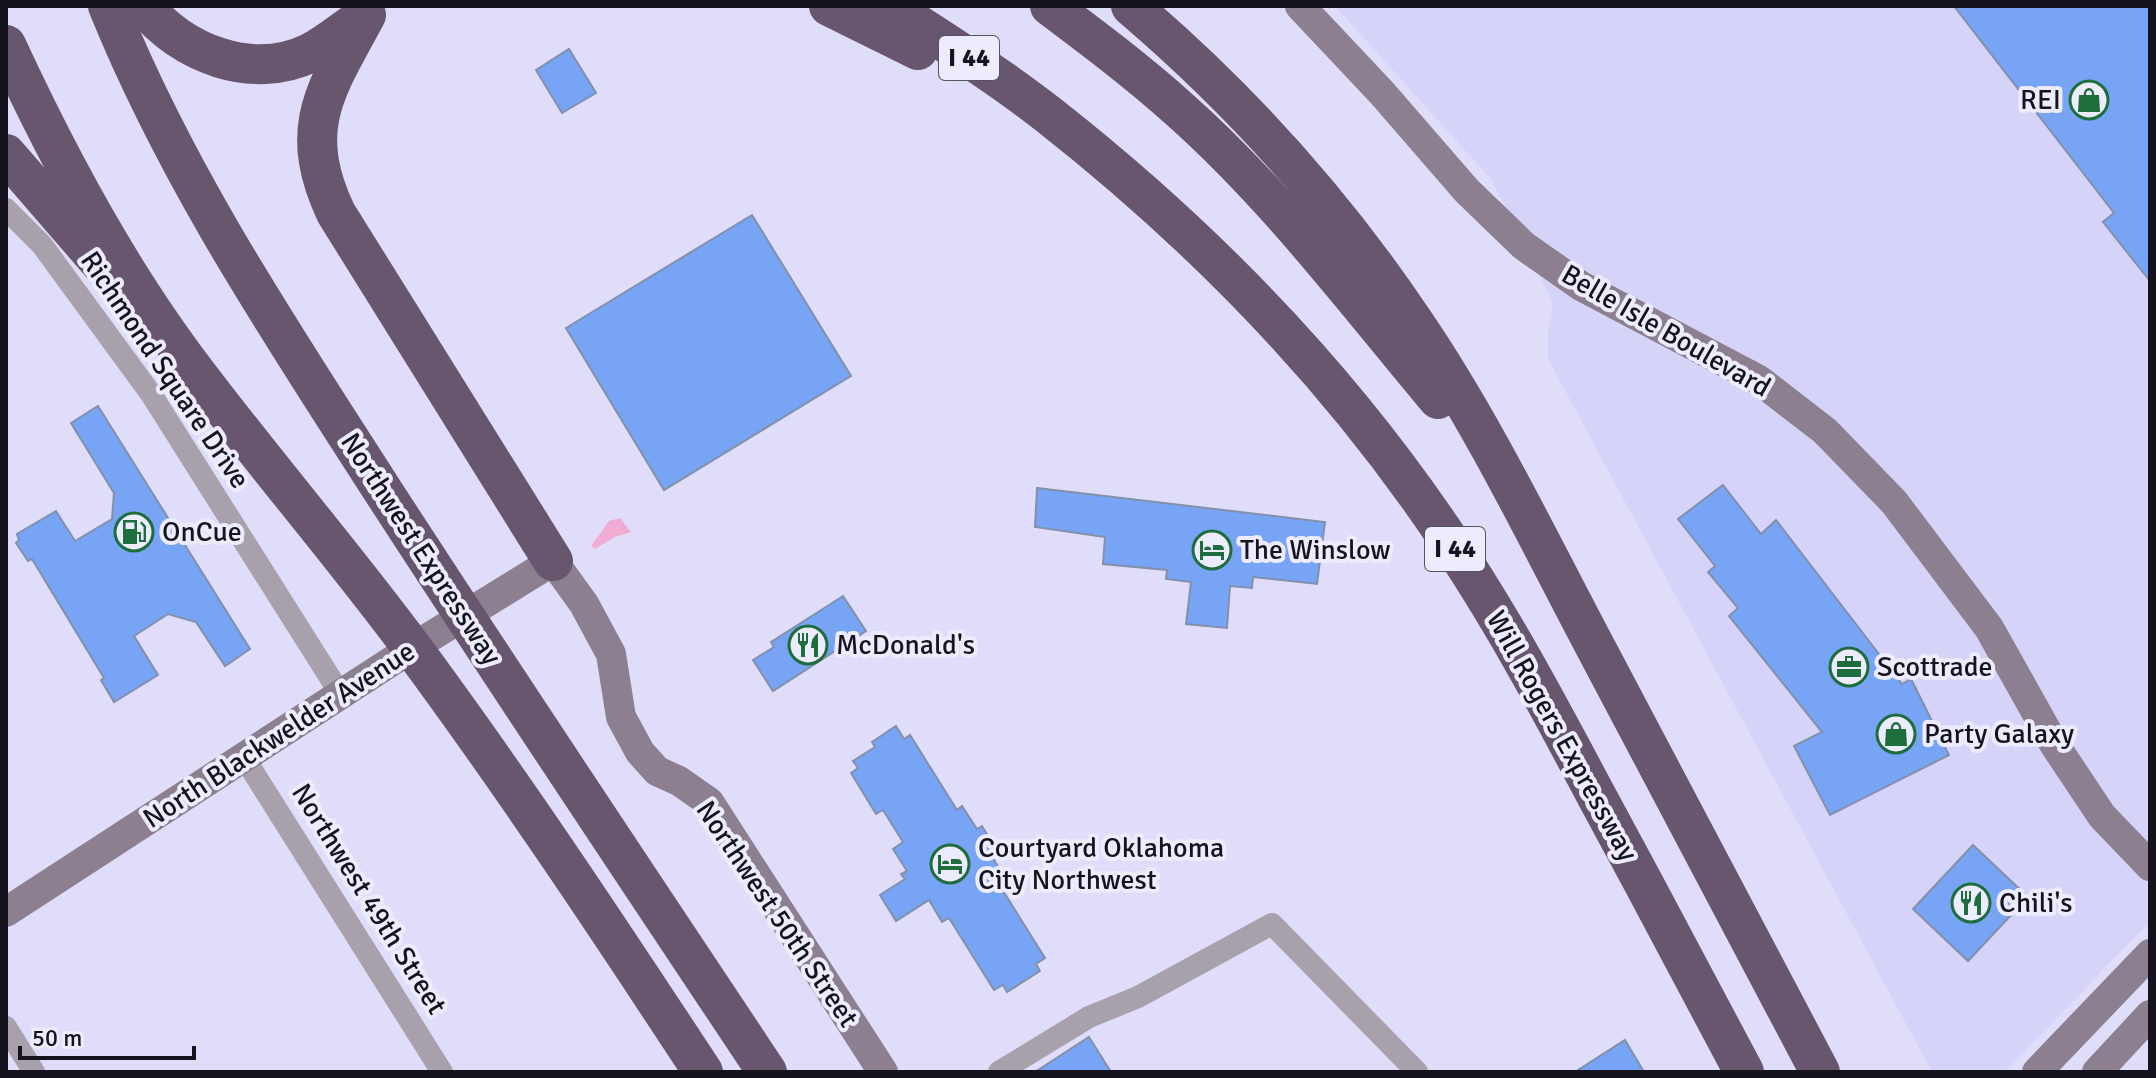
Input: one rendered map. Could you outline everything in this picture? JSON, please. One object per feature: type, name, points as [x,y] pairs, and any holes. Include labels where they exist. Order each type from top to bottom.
[{"type":"highway","name":"Northwest Expressway","points":[[108,6],[171,143],[250,285],[767,1072]]},
{"type":"highway","points":[[144,6],[187,44],[227,61],[252,63],[283,61],[310,53],[374,10]]},
{"type":"highway","points":[[829,6],[1047,114]]},
{"type":"highway","name":"Will Rogers Expressway","points":[[889,6],[1047,114],[1146,195],[1253,298],[1352,411],[1441,527],[1482,590],[1558,722],[1744,1072]]},
{"type":"highway","points":[[1050,6],[1179,109],[1247,176],[1286,217],[1508,482]]},
{"type":"highway","name":"I 44","points":[[1131,6],[1233,98],[1332,211],[1414,321],[1508,482],[1820,1072]]},
{"type":"highway","points":[[374,10],[325,90],[320,108],[316,149],[325,190],[336,213],[553,561]]},
{"type":"highway","name":"Northwest Expressway","points":[[6,45],[33,104],[107,239],[180,352],[412,648],[566,865],[703,1072]]},
{"type":"highway","points":[[6,154],[180,352]]},
{"type":"street","name":"Belle Isle Boulevard","points":[[1300,6],[1382,93],[1467,191],[1524,246],[1581,286],[1759,380],[1825,431],[1894,502],[1989,628],[2054,744],[2102,816],[2150,866]]},
{"type":"street","name":"Richmond Square Drive","points":[[6,209],[42,245],[151,394],[341,695]]},
{"type":"street","name":"North Blackwelder Avenue","points":[[6,912],[412,648],[553,561]]},
{"type":"street","name":"Northwest 50th Street","points":[[553,561],[584,604],[611,654],[621,717],[640,752],[657,771],[679,781],[709,802],[883,1072]]},
{"type":"street","name":"Northwest 49th Street","points":[[245,759],[442,1072]]},
{"type":"street","points":[[999,1072],[1089,1017],[1138,997],[1272,924],[1417,1072]]},
{"type":"street","points":[[2037,1072],[2150,954]]},
{"type":"street","points":[[2097,1072],[2150,1015]]},
{"type":"street","points":[[6,1027],[34,1072]]},
{"type":"shaded area","points":[[1335,6],[2150,6],[2150,921],[2005,1072],[1932,1072],[1548,359],[1548,332],[1553,303],[1491,179]]},
{"type":"shaded area","points":[[620,518],[631,532],[595,549],[591,546],[609,521]]},
{"type":"building","name":"REI","points":[[1954,6],[2150,6],[2150,281],[2103,222],[2114,213]]},
{"type":"building","points":[[569,49],[596,93],[562,113],[536,70]]},
{"type":"building","points":[[752,215],[851,376],[664,490],[566,328]]},
{"type":"building","name":"OnCue","points":[[98,406],[250,649],[225,666],[196,622],[168,614],[134,636],[158,675],[114,702],[101,680],[104,678],[32,559],[28,561],[16,543],[19,540],[17,534],[56,511],[75,541],[112,519],[114,493],[71,423]]},
{"type":"building","points":[[1723,485],[1761,534],[1776,520],[1902,684],[1911,679],[1949,755],[1830,815],[1794,746],[1822,732],[1729,616],[1738,608],[1708,572],[1715,566],[1678,519]]},
{"type":"building","name":"The Winslow","points":[[1037,488],[1325,522],[1317,584],[1253,577],[1252,588],[1230,586],[1227,628],[1186,624],[1191,582],[1166,579],[1167,570],[1103,564],[1105,537],[1035,527]]},
{"type":"building","name":"McDonald's","points":[[843,596],[866,631],[773,691],[753,660],[774,647],[771,642]]},
{"type":"building","name":"Courtyard Oklahoma City Northwest","points":[[896,726],[904,739],[910,735],[957,810],[962,806],[977,829],[982,826],[999,854],[993,858],[1007,882],[1000,886],[1045,958],[1036,964],[1040,971],[1007,992],[1003,985],[994,990],[949,918],[942,922],[929,900],[896,921],[880,895],[905,879],[901,874],[907,871],[893,849],[903,842],[883,810],[876,814],[851,773],[858,768],[853,761],[875,747],[872,742]]},
{"type":"building","name":"Chili's","points":[[1973,845],[2028,897],[1968,961],[1913,909]]},
{"type":"building","points":[[1089,1037],[1111,1072],[1035,1072]]},
{"type":"building","points":[[1625,1040],[1644,1072],[1575,1072]]},
{"type":"place","name":"REI","points":[[2089,100]]},
{"type":"place","name":"OnCue","points":[[134,532]]},
{"type":"place","name":"The Winslow","points":[[1212,550]]},
{"type":"place","name":"McDonald's","points":[[808,645]]},
{"type":"place","name":"Scottrade","points":[[1849,667]]},
{"type":"place","name":"Party Galaxy","points":[[1896,734]]},
{"type":"place","name":"Courtyard Oklahoma City Northwest","points":[[950,864]]},
{"type":"place","name":"Chili's","points":[[1971,903]]}]
